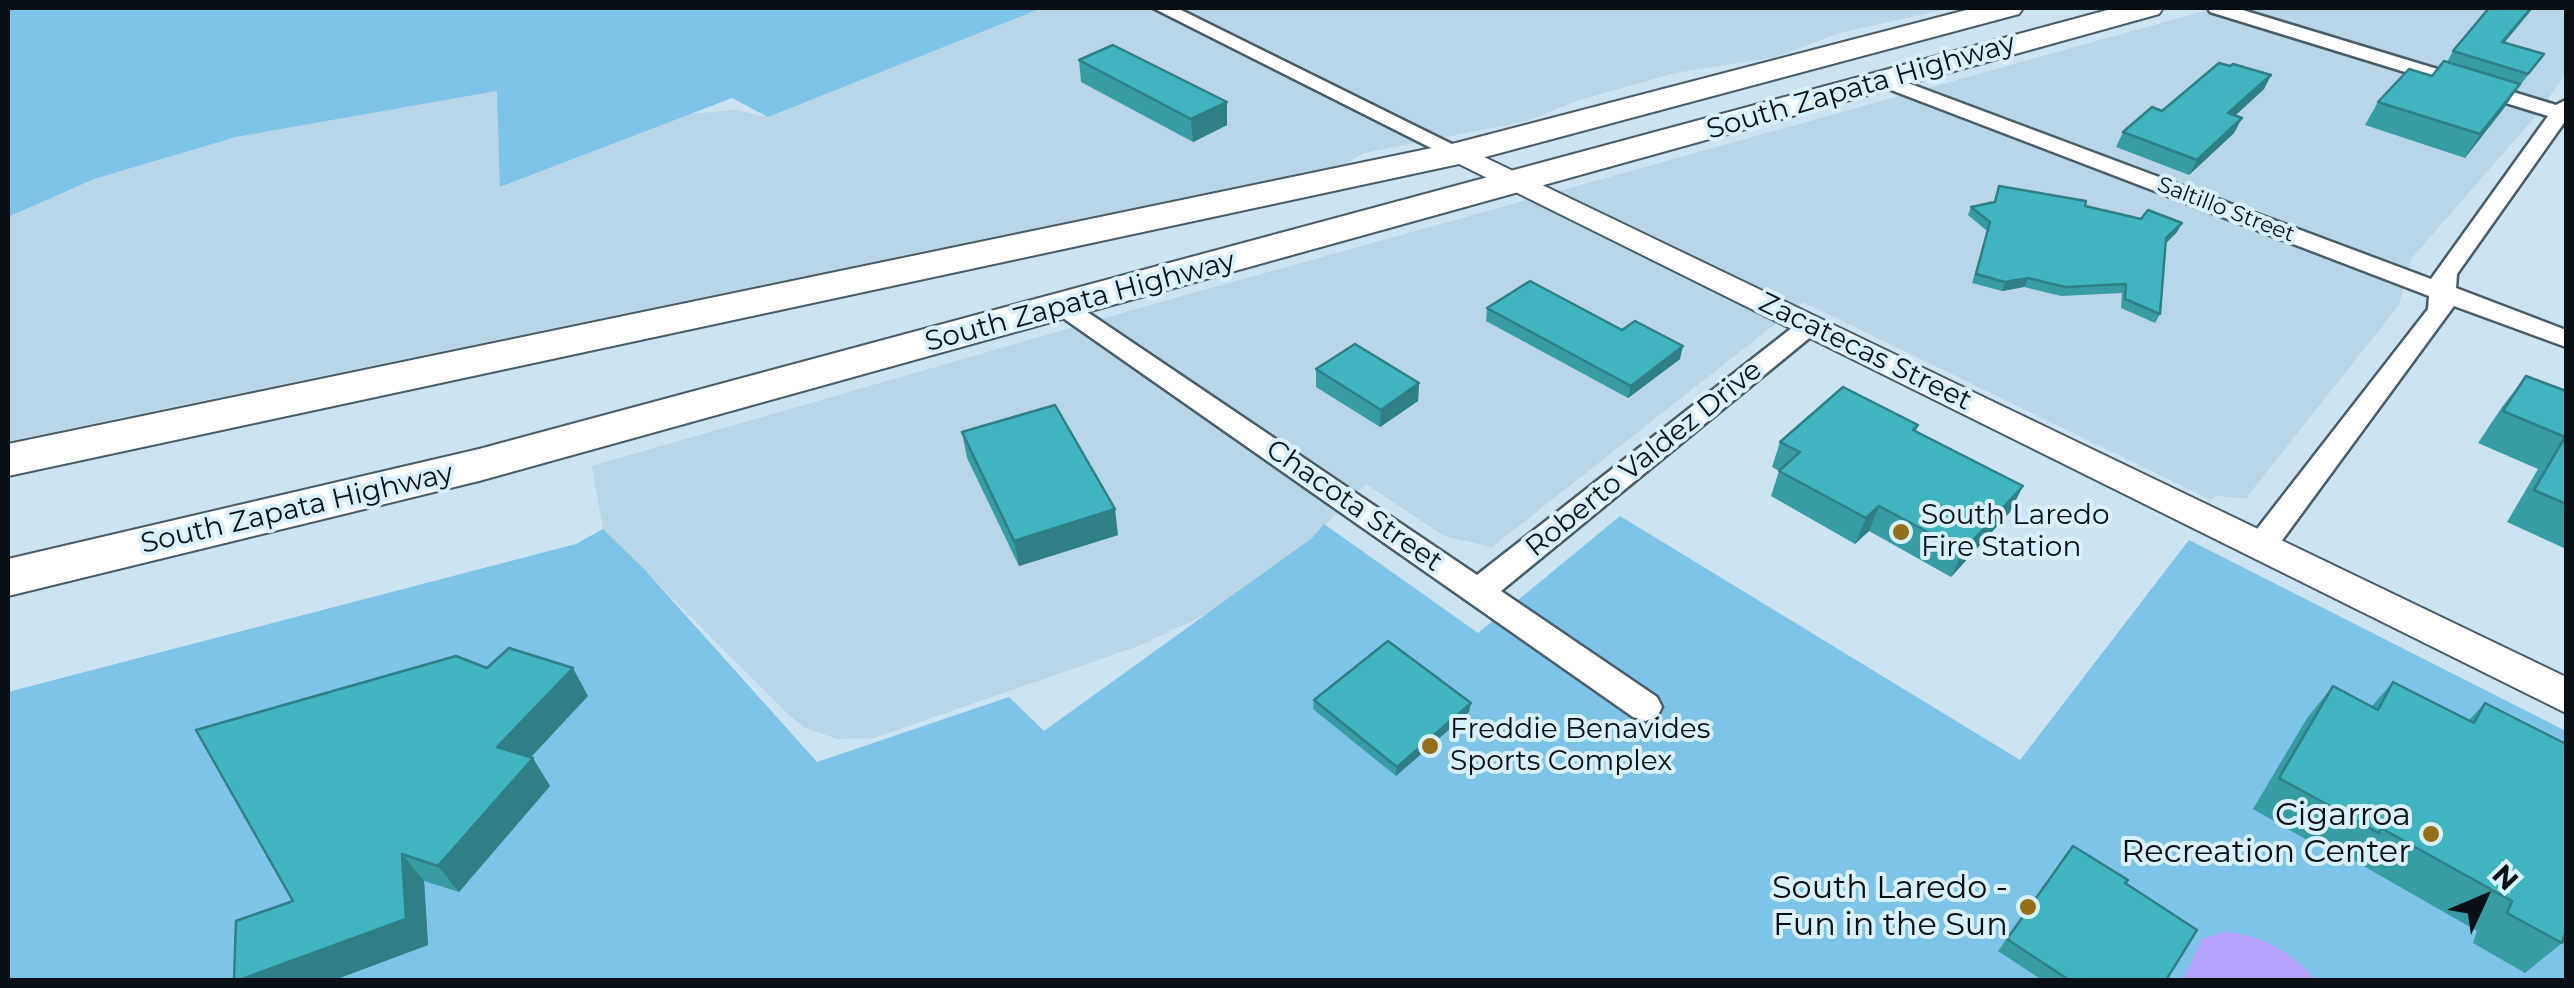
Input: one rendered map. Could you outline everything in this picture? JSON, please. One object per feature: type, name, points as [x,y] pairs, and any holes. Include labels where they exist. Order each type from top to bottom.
[{"type":"main road","name":"South Zapata Highway","points":[[8,460],[1458,153],[2008,8]]},
{"type":"main road","name":"South Zapata Highway","points":[[8,578],[480,465],[2148,8]]},
{"type":"street","name":"Zacatecas Street","points":[[1163,8],[2566,696]]},
{"type":"street","points":[[2217,8],[2564,110],[2444,274],[2441,310],[2261,546]]},
{"type":"street","name":"Saltillo Street","points":[[1885,81],[2566,340]]},
{"type":"street","name":"Chacota Street","points":[[1062,306],[1645,707]]},
{"type":"street","name":"Roberto Valdez Drive","points":[[1478,592],[1811,326]]},
{"type":"shaded area","points":[[8,8],[1042,8],[768,117],[732,98],[500,187],[497,91],[236,137],[94,179],[8,217]]},
{"type":"shaded area","points":[[1042,8],[1952,8],[1839,33],[1776,57],[1675,73],[1579,100],[1527,121],[1364,153],[1345,164],[8,441],[8,217],[94,179],[236,137],[498,91],[501,187],[689,114],[736,110],[768,117]]},
{"type":"shaded area","points":[[2215,8],[2566,8],[2566,74],[2533,119],[2411,259],[2399,305],[2246,498],[2215,496],[2211,500],[1803,302],[1492,547],[1444,536],[1366,484],[1312,538],[1211,612],[1141,645],[874,738],[837,739],[805,728],[789,715],[603,529],[592,466],[1154,304]]},
{"type":"shaded area","name":"Freddie Benavides Sports Complex","points":[[1620,516],[2020,760],[2189,540],[2566,731],[2566,980],[8,980],[8,692],[576,544],[603,529],[644,569],[817,762],[1009,697],[1044,731],[1312,538],[1324,524],[1478,633]]},
{"type":"shaded area","points":[[2223,932],[2251,936],[2274,946],[2317,980],[2183,980],[2202,939]]},
{"type":"building","points":[[2489,8],[2531,8],[2502,42],[2544,54],[2528,74],[2453,51]]},
{"type":"building","points":[[1113,45],[1227,102],[1191,119],[1079,60]]},
{"type":"building","points":[[2444,61],[2520,84],[2480,134],[2378,102],[2409,69],[2432,76]]},
{"type":"building","points":[[2219,63],[2271,75],[2228,113],[2242,118],[2197,160],[2123,132],[2152,107],[2162,111]]},
{"type":"building","points":[[1999,186],[2086,201],[2085,206],[2141,219],[2148,210],[2182,223],[2166,238],[2160,314],[2125,299],[2126,284],[2065,287],[2028,278],[2005,282],[1976,274],[1990,222],[1971,207],[1995,202]]},
{"type":"building","points":[[1530,281],[1622,330],[1635,321],[1683,346],[1631,386],[1487,308]]},
{"type":"building","points":[[1355,344],[1419,383],[1381,410],[1316,369]]},
{"type":"building","points":[[2526,376],[2566,391],[2566,504],[2534,490],[2565,437],[2503,411]]},
{"type":"building","points":[[1843,387],[1918,425],[1913,430],[2023,486],[1963,551],[1879,506],[1866,518],[1779,471],[1800,452],[1780,442]]},
{"type":"building","points":[[1055,405],[1115,509],[1014,541],[962,432]]},
{"type":"building","points":[[1388,641],[1471,703],[1397,767],[1314,700]]},
{"type":"building","points":[[509,648],[573,668],[497,747],[533,758],[438,866],[402,854],[406,919],[234,980],[236,921],[293,901],[196,730],[456,656],[487,668]]},
{"type":"building","name":"Cigarroa Recreation Center","points":[[2393,682],[2474,723],[2485,703],[2566,744],[2566,931],[2562,943],[2507,913],[2512,901],[2381,828],[2379,833],[2279,778],[2333,686],[2378,710]]},
{"type":"building","points":[[2073,846],[2197,930],[2166,980],[2069,980],[2007,939]]},
{"type":"place","name":"South Laredo Fire Station","points":[[1901,532]]},
{"type":"place","name":"Freddie Benavides Sports Complex","points":[[1430,746]]},
{"type":"place","name":"Cigarroa Recreation Center","points":[[2431,834]]},
{"type":"place","name":"South Laredo - Fun in the Sun","points":[[2028,907]]}]
